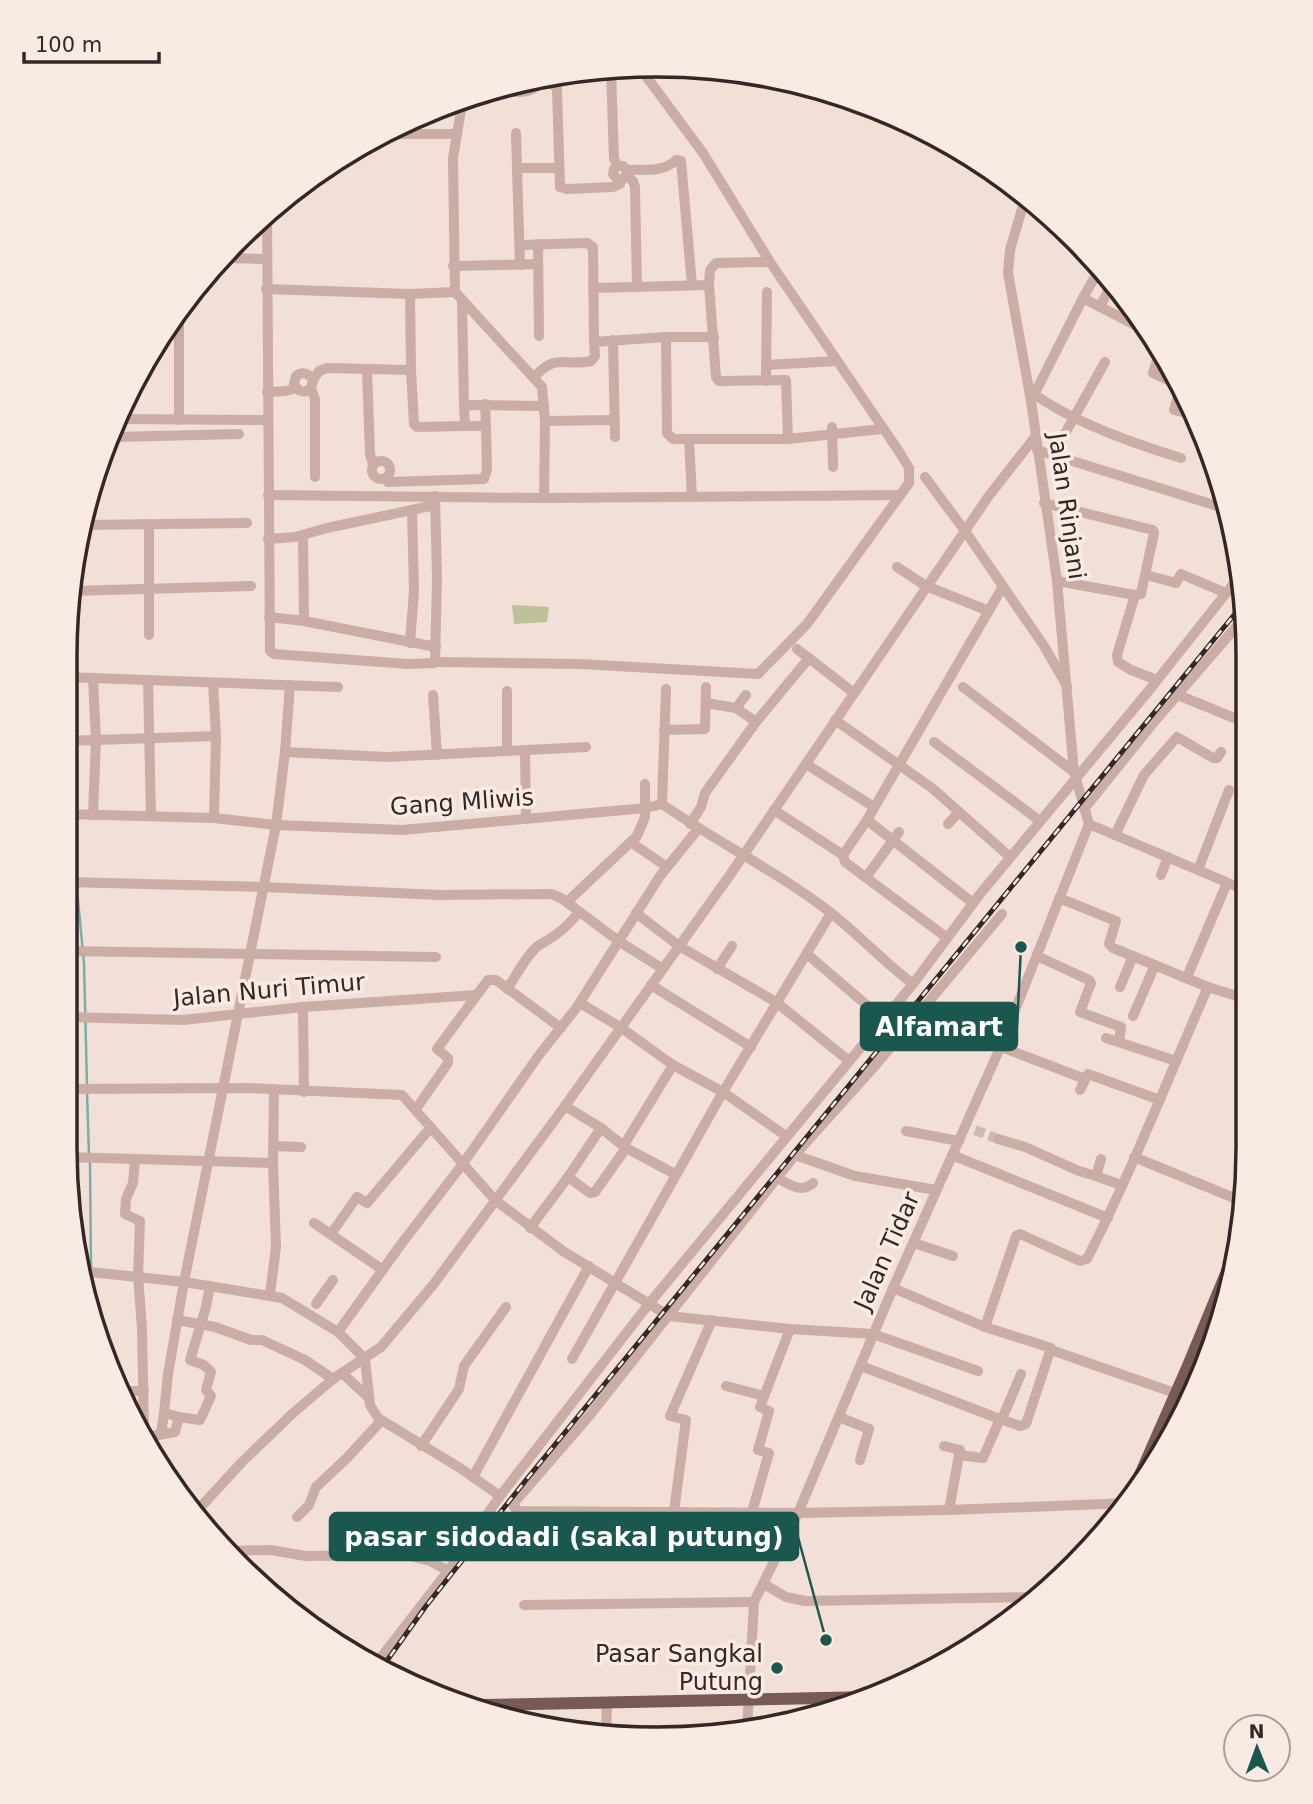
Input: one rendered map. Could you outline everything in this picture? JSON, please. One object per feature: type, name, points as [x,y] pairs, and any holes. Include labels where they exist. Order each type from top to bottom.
[{"type":"main road","points":[[1152,1446],[1215,1300]]},
{"type":"main road","points":[[502,1705],[747,1700],[821,1703]]},
{"type":"street","points":[[267,228],[269,646],[274,654],[408,664],[580,664],[758,674],[807,624],[909,483],[909,468],[770,262],[703,153],[647,77]]},
{"type":"street","points":[[611,79],[614,159],[635,187],[636,287]]},
{"type":"street","points":[[554,86],[557,89],[559,185],[563,189],[617,186],[623,173]]},
{"type":"street","points":[[460,112],[453,159],[455,292],[542,387],[545,421],[544,498]]},
{"type":"street","points":[[516,133],[520,265]]},
{"type":"street","points":[[407,134],[456,134]]},
{"type":"street","points":[[623,173],[661,169],[676,160],[681,161],[692,285]]},
{"type":"street","points":[[517,168],[558,168]]},
{"type":"street","name":"Jalan Rinjani","points":[[1022,208],[1010,250],[1008,273],[1032,398],[1035,438],[1057,581],[1075,775],[1089,824]]},
{"type":"street","points":[[538,244],[539,336]]},
{"type":"street","points":[[520,245],[590,244],[594,250],[595,356],[591,361],[556,361],[548,364],[534,377]]},
{"type":"street","points":[[236,258],[266,259]]},
{"type":"street","points":[[770,262],[716,263],[710,270],[715,374],[719,381],[786,380]]},
{"type":"street","points":[[453,266],[538,264]]},
{"type":"street","points":[[1095,277],[1032,398],[1135,443],[1181,458]]},
{"type":"street","points":[[593,288],[709,285]]},
{"type":"street","points":[[266,289],[410,294],[455,292]]},
{"type":"street","points":[[766,381],[767,292]]},
{"type":"street","points":[[1100,307],[1107,293]]},
{"type":"street","points":[[410,294],[415,426],[486,426]]},
{"type":"street","points":[[1083,298],[1129,322]]},
{"type":"street","points":[[462,301],[465,426]]},
{"type":"street","points":[[179,329],[179,420]]},
{"type":"street","points":[[666,337],[667,433],[673,439],[788,439],[832,431],[882,429]]},
{"type":"street","points":[[594,342],[714,337]]},
{"type":"street","points":[[613,340],[615,437]]},
{"type":"street","points":[[766,365],[786,366],[837,361]]},
{"type":"street","points":[[1052,455],[1105,362]]},
{"type":"street","points":[[1156,364],[1153,373],[1164,378]]},
{"type":"street","points":[[786,366],[788,439]]},
{"type":"street","points":[[315,477],[315,399],[312,384],[307,374],[299,374],[294,380],[296,388],[303,392],[312,384],[319,370],[411,370]]},
{"type":"street","points":[[367,371],[370,454],[373,476],[377,478],[484,479],[487,470],[485,404]]},
{"type":"street","points":[[267,392],[296,388]]},
{"type":"street","points":[[464,405],[544,407]]},
{"type":"street","points":[[128,419],[268,420]]},
{"type":"street","points":[[545,421],[614,421]]},
{"type":"street","points":[[832,431],[833,467]]},
{"type":"street","points":[[120,437],[239,434]]},
{"type":"street","points":[[202,1506],[269,1436],[338,1376],[387,1341],[418,1304],[663,969],[984,502],[1035,438]]},
{"type":"street","points":[[689,439],[692,497]]},
{"type":"street","points":[[1037,450],[1216,505]]},
{"type":"street","points":[[925,477],[1044,646],[1067,686]]},
{"type":"street","points":[[387,480],[391,496]]},
{"type":"street","points":[[268,495],[391,496],[435,501],[900,495]]},
{"type":"street","points":[[268,539],[303,535],[412,510],[435,501]]},
{"type":"street","points":[[435,501],[438,579],[436,662]]},
{"type":"street","points":[[1044,503],[1153,530],[1154,533],[1142,592],[1135,595],[1057,581]]},
{"type":"street","points":[[410,643],[414,591],[412,510]]},
{"type":"street","points":[[93,525],[247,523]]},
{"type":"street","points":[[149,524],[149,635]]},
{"type":"street","points":[[303,535],[304,621]]},
{"type":"street","points":[[897,567],[926,586],[989,611]]},
{"type":"street","points":[[1146,575],[1176,583],[1181,574],[1226,593]]},
{"type":"street","points":[[81,591],[251,586]]},
{"type":"street","points":[[381,1657],[448,1571],[500,1496],[648,1304],[913,984],[946,937],[1075,775],[1157,680],[1232,586]]},
{"type":"street","points":[[946,937],[844,861],[843,855],[867,820],[1002,588]]},
{"type":"street","points":[[1135,595],[1118,662],[1157,680]]},
{"type":"street","points":[[269,617],[304,621],[436,647]]},
{"type":"street","points":[[1084,809],[1235,628]]},
{"type":"street","points":[[797,649],[854,693]]},
{"type":"street","points":[[338,1332],[462,1165],[538,1055],[580,1003],[694,827],[705,793],[756,722],[809,658]]},
{"type":"street","points":[[77,677],[338,687]]},
{"type":"street","points":[[93,678],[96,740],[93,815]]},
{"type":"street","points":[[148,681],[151,816]]},
{"type":"street","points":[[213,682],[216,736],[214,818]]},
{"type":"street","points":[[161,1434],[184,1282],[276,825],[290,685]]},
{"type":"street","points":[[664,730],[705,729],[706,687]]},
{"type":"street","points":[[963,687],[1075,775]]},
{"type":"street","points":[[666,689],[662,804],[831,913],[913,984]]},
{"type":"street","points":[[507,691],[507,751]]},
{"type":"street","points":[[433,695],[437,755]]},
{"type":"street","points":[[736,708],[746,695]]},
{"type":"street","points":[[1178,695],[1236,719]]},
{"type":"street","points":[[706,703],[736,708],[756,722]]},
{"type":"street","points":[[835,720],[932,788],[1010,857]]},
{"type":"street","points":[[77,741],[216,736]]},
{"type":"street","points":[[1115,835],[1144,775],[1177,737],[1213,758],[1217,758],[1221,752]]},
{"type":"street","points":[[934,742],[1040,821]]},
{"type":"street","points":[[285,752],[387,757],[586,747]]},
{"type":"street","points":[[525,750],[526,818]]},
{"type":"street","points":[[806,764],[874,807]]},
{"type":"street","points":[[567,902],[632,843],[643,826],[646,808],[645,784]]},
{"type":"street","points":[[1198,870],[1229,790]]},
{"type":"street","name":"Gang Mliwis","points":[[77,814],[214,818],[276,825],[402,830],[646,808],[662,804]]},
{"type":"street","points":[[774,810],[843,855]]},
{"type":"street","points":[[948,824],[959,812]]},
{"type":"street","points":[[867,820],[897,836],[973,903]]},
{"type":"street","points":[[1089,824],[1236,886]]},
{"type":"street","name":"Jalan Tidar","points":[[747,1720],[754,1602],[797,1513],[936,1190],[959,1141],[970,1129],[1089,824]]},
{"type":"street","points":[[867,876],[897,836]]},
{"type":"street","points":[[632,843],[667,867]]},
{"type":"street","points":[[1161,875],[1168,857]]},
{"type":"street","points":[[77,882],[440,895],[551,894],[567,902],[620,942],[663,969]]},
{"type":"street","points":[[1187,977],[1227,883]]},
{"type":"street","points":[[1059,898],[1116,921],[1109,945],[1208,987],[1236,996]]},
{"type":"street","points":[[561,1028],[507,989],[535,950],[554,938],[579,912]]},
{"type":"street","points":[[572,1359],[723,1092],[831,913]]},
{"type":"street","points":[[636,914],[679,946],[776,1002],[848,1060]]},
{"type":"street","points":[[1002,915],[795,1155],[590,1415],[513,1504],[519,1511],[797,1513],[1112,1505]]},
{"type":"street","points":[[717,969],[732,946]]},
{"type":"street","points":[[77,951],[436,957]]},
{"type":"street","points":[[807,954],[883,1020]]},
{"type":"street","points":[[1037,956],[1089,980],[1091,983],[1080,1012],[1121,1027],[1119,1041]]},
{"type":"street","points":[[1120,987],[1133,956]]},
{"type":"street","points":[[1133,1016],[1155,965]]},
{"type":"street","name":"Jalan Nuri Timur","points":[[77,1018],[174,1020],[303,1007],[476,995],[485,983],[493,979],[507,989]]},
{"type":"street","points":[[651,985],[751,1047]]},
{"type":"street","points":[[985,1327],[1016,1236],[1020,1234],[1084,1261],[1108,1218],[1208,987]]},
{"type":"street","points":[[415,1109],[448,1063],[448,1058],[437,1049],[476,995]]},
{"type":"street","points":[[580,1003],[620,1027],[673,1065],[723,1092],[786,1136]]},
{"type":"street","points":[[303,1007],[304,1092]]},
{"type":"street","points":[[917,1015],[1084,1079]]},
{"type":"street","points":[[1106,1038],[1176,1061]]},
{"type":"street","points":[[568,1177],[590,1193],[595,1192],[673,1065]]},
{"type":"street","points":[[1080,1090],[1084,1079],[1090,1074],[1160,1100]]},
{"type":"street","points":[[77,1089],[223,1088],[402,1095],[495,1200],[530,1228],[669,1316],[790,1329],[873,1334],[978,1371]]},
{"type":"street","points":[[270,1294],[276,1247],[274,1090]]},
{"type":"street","points":[[565,1106],[625,1146],[676,1174]]},
{"type":"street","points":[[331,1234],[357,1197],[367,1203],[431,1127]]},
{"type":"street","points":[[530,1228],[601,1128]]},
{"type":"street","points":[[906,1131],[959,1141]]},
{"type":"street","points":[[998,1139],[1121,1185]]},
{"type":"street","points":[[273,1146],[301,1147]]},
{"type":"street","points":[[795,1155],[855,1176],[936,1190]]},
{"type":"street","points":[[953,1155],[1108,1218]]},
{"type":"street","points":[[77,1157],[273,1163]]},
{"type":"street","points":[[1134,1157],[1234,1198]]},
{"type":"street","points":[[135,1159],[133,1183],[126,1199],[125,1214],[140,1221],[138,1276],[144,1417]]},
{"type":"street","points":[[1096,1176],[1101,1159]]},
{"type":"street","points":[[777,1178],[797,1188],[809,1187],[813,1183]]},
{"type":"street","points":[[314,1223],[383,1270]]},
{"type":"street","points":[[914,1242],[953,1256]]},
{"type":"street","points":[[473,1477],[589,1266]]},
{"type":"street","points":[[91,1272],[270,1294],[313,1309],[365,1359],[369,1398],[373,1411],[381,1421],[500,1496]]},
{"type":"street","points":[[313,1309],[333,1280]]},
{"type":"street","points":[[190,1360],[210,1286]]},
{"type":"street","points":[[893,1288],[985,1327],[1175,1393]]},
{"type":"street","points":[[421,1446],[459,1389],[464,1366],[506,1307]]},
{"type":"street","points":[[177,1320],[226,1330],[251,1340],[262,1340],[338,1376],[369,1398]]},
{"type":"street","points":[[674,1512],[685,1420],[670,1416],[712,1320]]},
{"type":"street","points":[[752,1512],[769,1453],[758,1450],[769,1410],[760,1407],[790,1329]]},
{"type":"street","points":[[861,1366],[1020,1426],[1026,1423],[1051,1350]]},
{"type":"street","points":[[164,1413],[200,1420],[211,1396],[206,1390],[211,1372],[204,1366],[171,1354]]},
{"type":"street","points":[[960,1455],[983,1458],[1021,1374]]},
{"type":"street","points":[[726,1386],[764,1396]]},
{"type":"street","points":[[131,1391],[144,1391]]},
{"type":"street","points":[[154,1435],[175,1432],[179,1416]]},
{"type":"street","points":[[839,1417],[869,1429],[860,1460]]},
{"type":"street","points":[[297,1517],[309,1505],[316,1487],[381,1421]]},
{"type":"street","points":[[944,1446],[960,1450],[949,1510]]},
{"type":"street","points":[[241,1551],[270,1550],[306,1556],[406,1556],[421,1558],[448,1571]]},
{"type":"street","points":[[764,1584],[786,1597],[805,1601],[1021,1597]]},
{"type":"street","points":[[524,1605],[754,1602]]},
{"type":"street","points":[[606,1725],[607,1702]]},
{"type":"green space","points":[[512,605],[549,607],[547,622],[514,624]]},
{"type":"waterway","points":[[77,890],[84,963],[87,1086]]},
{"type":"waterway","points":[[87,1092],[89,1156]]},
{"type":"waterway","points":[[90,1162],[91,1267]]},
{"type":"tunnel","points":[[975,1130],[998,1139]]},
{"type":"railway","points":[[387,1660],[426,1606],[526,1480],[1235,614]]},
{"type":"place","name":"Alfamart","points":[[1021,947]]},
{"type":"place","name":"pasar sidodadi (sakal putung)","points":[[826,1640]]},
{"type":"place","name":"Pasar Sangkal Putung","points":[[777,1668]]}]
